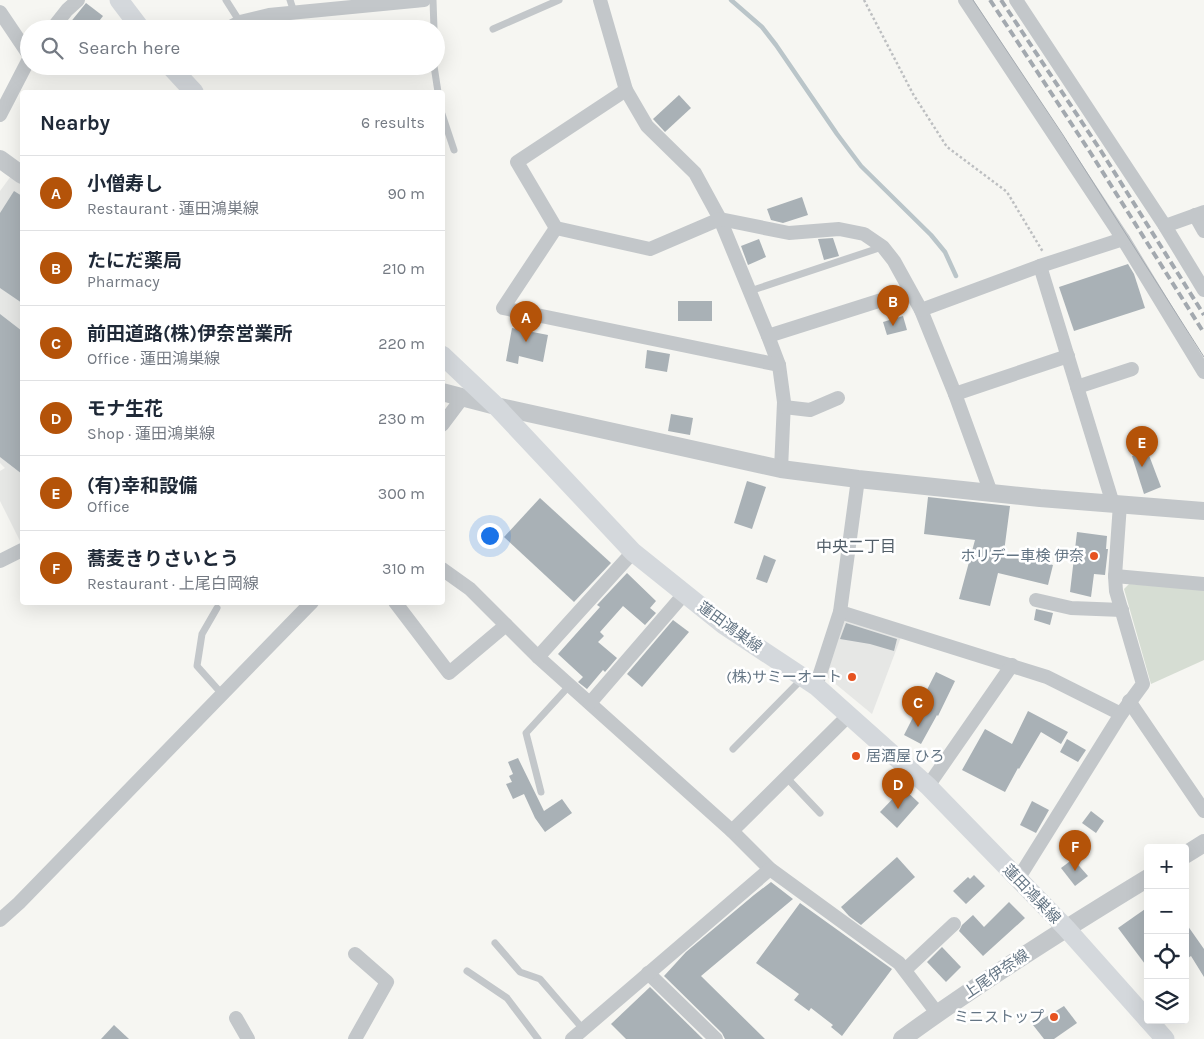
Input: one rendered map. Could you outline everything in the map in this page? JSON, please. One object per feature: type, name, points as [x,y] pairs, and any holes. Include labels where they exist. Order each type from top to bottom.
[{"type":"main road","points":[[119,0],[134,20]]},
{"type":"main road","points":[[178,75],[192,90]]},
{"type":"main road","name":"蓮田鴻巣線","points":[[445,358],[496,406],[633,552],[724,625],[810,682],[928,786],[1066,928],[1144,1016]]},
{"type":"main road","name":"蓮田鴻巣線","points":[[1152,1024],[1165,1039]]},
{"type":"street","points":[[59,20],[78,0]]},
{"type":"street","points":[[248,20],[269,15],[292,6],[424,0]]},
{"type":"street","points":[[600,0],[626,90],[648,126],[695,173],[720,219],[768,336],[779,365],[784,407],[781,469]]},
{"type":"street","points":[[965,0],[1123,239],[1204,372]]},
{"type":"street","points":[[1016,0],[1204,290]]},
{"type":"street","points":[[0,12],[20,42]]},
{"type":"street","points":[[0,115],[21,75]]},
{"type":"street","points":[[626,90],[517,162],[556,228],[650,249],[720,219],[789,233],[839,230],[864,234],[883,247],[894,262],[921,310],[955,394],[991,493]]},
{"type":"street","points":[[0,159],[20,174]]},
{"type":"street","points":[[1164,226],[1200,214],[1204,231]]},
{"type":"street","points":[[556,228],[502,308],[779,365]]},
{"type":"street","points":[[921,310],[1044,264],[1123,239]]},
{"type":"street","points":[[1018,879],[1129,701],[1143,684],[1116,591],[1116,504],[1077,387],[1044,264]]},
{"type":"street","points":[[768,336],[910,291]]},
{"type":"street","points":[[955,394],[1068,356]]},
{"type":"street","points":[[1077,387],[1132,369]]},
{"type":"street","points":[[445,393],[496,406],[781,469],[991,493],[1204,512]]},
{"type":"street","points":[[445,421],[463,397]]},
{"type":"street","points":[[784,407],[810,410],[838,398]]},
{"type":"street","points":[[810,682],[840,612],[858,479]]},
{"type":"street","points":[[0,561],[20,551]]},
{"type":"street","points":[[538,657],[633,552]]},
{"type":"street","points":[[445,571],[470,589],[538,657],[732,831],[770,869],[899,963],[937,1013]]},
{"type":"street","points":[[1115,576],[1204,584]]},
{"type":"street","points":[[590,704],[684,593]]},
{"type":"street","points":[[1036,600],[1072,608],[1122,610]]},
{"type":"street","points":[[0,920],[26,896],[309,605]]},
{"type":"street","points":[[397,605],[449,673],[506,625]]},
{"type":"street","points":[[840,612],[1047,677],[1121,714]]},
{"type":"street","points":[[928,786],[1012,665]]},
{"type":"street","points":[[1129,701],[1204,811]]},
{"type":"street","points":[[732,831],[848,716]]},
{"type":"street","points":[[1189,852],[1204,843]]},
{"type":"street","points":[[572,1039],[770,869]]},
{"type":"street","name":"上尾伊奈線","points":[[902,1039],[937,1013],[1066,928],[1144,880]]},
{"type":"street","points":[[905,970],[954,924]]},
{"type":"street","points":[[354,954],[387,982],[355,1039]]},
{"type":"street","points":[[648,973],[716,1039]]},
{"type":"street","points":[[236,1018],[248,1039]]},
{"type":"lane","points":[[226,0],[239,20]]},
{"type":"lane","points":[[433,0],[434,20]]},
{"type":"lane","points":[[493,29],[559,0]]},
{"type":"lane","points":[[435,75],[438,90]]},
{"type":"lane","points":[[445,123],[454,150]]},
{"type":"lane","points":[[750,291],[883,247]]},
{"type":"lane","points":[[218,608],[202,634],[197,666],[222,694]]},
{"type":"lane","points":[[733,749],[810,682]]},
{"type":"lane","points":[[542,792],[526,733],[570,685]]},
{"type":"lane","points":[[786,778],[820,813]]},
{"type":"lane","points":[[495,943],[520,972],[540,979],[583,1029]]},
{"type":"lane","points":[[467,971],[506,998],[538,1039]]},
{"type":"path","points":[[864,0],[913,94],[947,147],[1007,192],[1044,264]]},
{"type":"shaded area","points":[[11,176],[20,183],[20,541],[0,501],[0,471],[5,468],[0,463],[0,191]]},
{"type":"shaded area","points":[[1129,584],[1204,589],[1204,660],[1151,684],[1124,589]]},
{"type":"shaded area","points":[[846,620],[901,637],[872,714],[826,676],[840,623]]},
{"type":"building","points":[[86,3],[103,16],[100,20],[72,20]]},
{"type":"building","points":[[679,95],[691,108],[665,132],[653,119]]},
{"type":"building","points":[[14,191],[20,195],[20,302],[0,288],[0,213]]},
{"type":"building","points":[[802,197],[808,215],[783,223],[771,220],[767,209]]},
{"type":"building","points":[[833,238],[839,256],[824,260],[818,239]]},
{"type":"building","points":[[759,239],[766,257],[748,265],[741,246]]},
{"type":"building","points":[[1128,264],[1134,274],[1145,308],[1074,331],[1059,287]]},
{"type":"building","points":[[678,301],[712,301],[712,321],[678,321]]},
{"type":"building","points":[[0,314],[20,329],[20,472],[0,457]]},
{"type":"building","points":[[903,316],[907,330],[887,335],[883,322]]},
{"type":"building","points":[[512,328],[548,335],[543,362],[519,356],[518,364],[506,361]]},
{"type":"building","points":[[647,350],[670,354],[667,372],[645,368]]},
{"type":"building","points":[[671,414],[693,418],[690,435],[668,431]]},
{"type":"building","points":[[1147,450],[1161,487],[1144,494],[1132,456]]},
{"type":"building","points":[[747,481],[766,487],[752,529],[734,523]]},
{"type":"building","points":[[928,497],[1010,506],[1004,552],[1053,565],[1048,585],[998,573],[990,606],[959,599],[975,540],[924,534]]},
{"type":"building","points":[[540,498],[611,563],[574,602],[504,537]]},
{"type":"building","points":[[1077,532],[1107,536],[1106,549],[1108,549],[1105,575],[1094,574],[1091,597],[1070,592]]},
{"type":"building","points":[[764,555],[776,560],[767,583],[756,579]]},
{"type":"building","points":[[627,573],[656,601],[650,608],[656,613],[645,625],[623,606],[600,632],[604,636],[598,642],[617,658],[605,672],[603,670],[587,689],[578,682],[583,677],[558,654],[600,607],[597,605]]},
{"type":"building","points":[[1036,609],[1053,613],[1050,625],[1034,620]]},
{"type":"building","points":[[673,620],[689,632],[642,687],[627,674]]},
{"type":"building","points":[[846,623],[897,639],[894,651],[870,644],[840,639]]},
{"type":"building","points":[[936,672],[955,681],[938,716],[921,744],[904,735]]},
{"type":"building","points":[[1028,711],[1068,732],[1061,744],[1041,732],[1005,792],[962,770],[985,729],[1012,744]]},
{"type":"building","points":[[1067,739],[1086,750],[1078,762],[1060,752]]},
{"type":"building","points":[[518,758],[544,811],[562,799],[572,813],[545,832],[535,818],[524,794],[513,799],[506,784],[512,782],[509,776],[513,774],[508,762]]},
{"type":"building","points":[[903,788],[919,803],[897,828],[880,812]]},
{"type":"building","points":[[1032,801],[1049,810],[1036,833],[1020,825]]},
{"type":"building","points":[[1091,811],[1104,821],[1096,833],[1082,823]]},
{"type":"building","points":[[897,857],[915,877],[861,925],[841,907]]},
{"type":"building","points":[[1073,859],[1088,876],[1075,886],[1061,868]]},
{"type":"building","points":[[974,875],[985,886],[966,904],[953,891],[968,877],[970,879]]},
{"type":"building","points":[[771,882],[793,899],[701,976],[765,1039],[725,1039],[722,1033],[664,976],[686,952]]},
{"type":"building","points":[[1009,902],[1025,918],[983,956],[959,931],[962,925],[973,915],[984,927]]},
{"type":"building","points":[[800,903],[892,969],[842,1036],[831,1027],[833,1025],[811,1008],[809,1011],[794,1000],[799,994],[756,963]]},
{"type":"building","points":[[1144,910],[1144,963],[1118,928]]},
{"type":"building","points":[[1189,928],[1204,949],[1204,977],[1191,956],[1189,957]]},
{"type":"building","points":[[942,947],[961,967],[946,982],[927,962]]},
{"type":"building","points":[[650,987],[703,1039],[626,1039],[611,1024]]},
{"type":"building","points":[[1064,1006],[1077,1023],[1054,1039],[1044,1039],[1033,1025]]},
{"type":"building","points":[[114,1025],[129,1039],[101,1039]]},
{"type":"waterway","points":[[731,0],[762,27],[861,166],[931,235],[945,252],[956,276]]},
{"type":"tram line","points":[[973,0],[1063,135],[1204,357]]},
{"type":"railway","points":[[990,0],[1090,152],[1204,333]]},
{"type":"railway","points":[[1001,0],[1101,151],[1204,315]]},
{"type":"place","name":"たにだ薬局","points":[[893,326]]},
{"type":"place","name":"小僧寿し","points":[[526,342]]},
{"type":"place","name":"(有)幸和設備","points":[[1142,467]]},
{"type":"place","name":"ホリデー車検 伊奈","points":[[1094,556]]},
{"type":"place","name":"(株)サミーオート","points":[[852,677]]},
{"type":"place","name":"前田道路(株)伊奈営業所","points":[[918,727]]},
{"type":"place","name":"居酒屋 ひろ","points":[[856,756]]},
{"type":"place","name":"モナ生花","points":[[898,809]]},
{"type":"place","name":"蕎麦きりさいとう","points":[[1075,871]]},
{"type":"place","name":"ミニストップ","points":[[1054,1017]]},
{"type":"district","name":"中央二丁目","points":[[856,546]]}]
